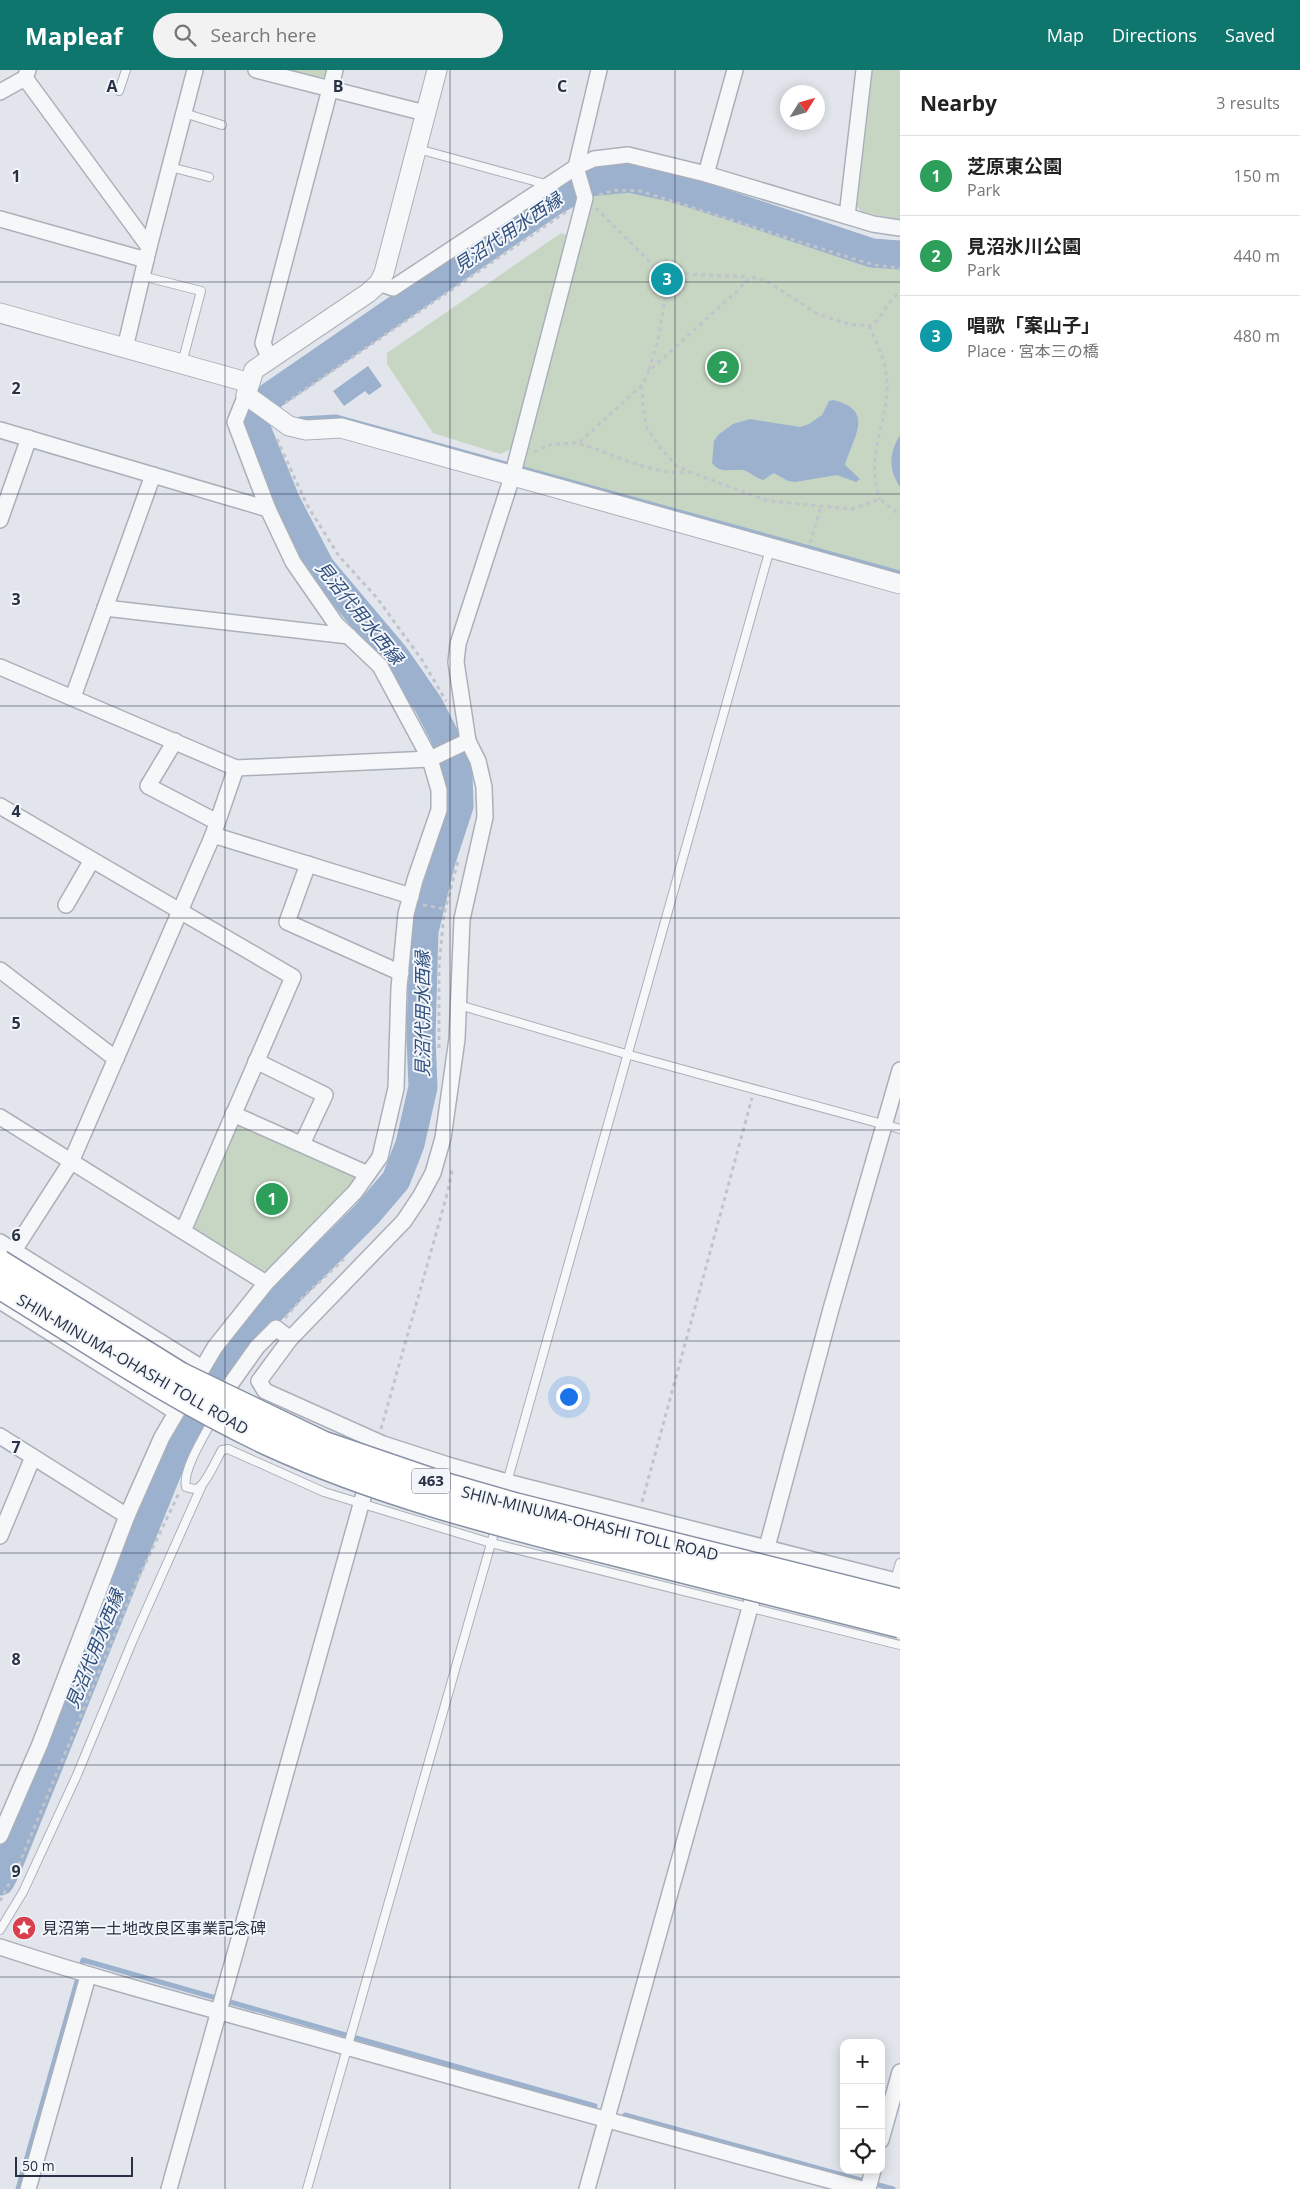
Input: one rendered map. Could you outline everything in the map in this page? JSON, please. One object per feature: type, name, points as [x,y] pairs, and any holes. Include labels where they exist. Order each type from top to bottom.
[{"type":"highway","name":"SHIN-MINUMA-OHASHI TOLL ROAD","points":[[7,1257],[180,1375],[323,1444],[443,1485],[516,1506],[895,1602]]},
{"type":"highway","name":"SHIN-MINUMA-OHASHI TOLL ROAD","points":[[0,1286],[227,1422],[269,1443],[354,1477],[425,1502],[512,1527],[895,1602]]},
{"type":"street","points":[[126,348],[142,276],[195,70]]},
{"type":"street","points":[[256,70],[425,113]]},
{"type":"street","points":[[270,360],[263,343],[335,70]]},
{"type":"street","points":[[0,1836],[40,1744],[128,1516],[162,1436],[215,1347],[266,1283],[355,1192],[380,1157],[396,1088],[401,973],[406,914],[416,900],[439,810],[439,790],[430,759],[380,666],[336,624],[293,562],[268,509],[235,422],[254,370],[368,293],[379,283],[384,273],[436,70]]},
{"type":"street","points":[[599,70],[576,167],[585,198],[518,457],[458,644],[456,662],[464,743],[478,761],[484,786],[485,817],[462,919],[459,1005],[452,1082],[443,1138],[433,1173],[404,1221],[290,1338],[259,1381],[261,1387],[283,1401],[377,1441],[507,1482],[767,1547],[895,1602]]},
{"type":"street","points":[[706,174],[735,70]]},
{"type":"street","points":[[846,216],[864,70]]},
{"type":"street","points":[[0,92],[27,74],[148,253]]},
{"type":"street","points":[[379,283],[394,288],[576,167],[594,159],[628,156],[706,174],[873,224],[900,228]]},
{"type":"street","points":[[0,219],[148,253]]},
{"type":"street","points":[[0,313],[182,364],[248,389],[274,416],[289,426],[306,430],[341,428],[900,584]]},
{"type":"street","points":[[0,430],[268,509]]},
{"type":"street","points":[[0,520],[29,438]]},
{"type":"street","points":[[74,697],[153,475]]},
{"type":"street","points":[[105,608],[349,636]]},
{"type":"street","points":[[0,667],[74,697],[236,768],[430,759],[464,743]]},
{"type":"street","points":[[175,741],[148,786],[215,829],[308,864],[416,900]]},
{"type":"street","points":[[0,1272],[7,1257],[71,1162],[215,829],[236,768]]},
{"type":"street","points":[[0,806],[293,977],[183,1231]]},
{"type":"street","points":[[66,905],[92,860]]},
{"type":"street","points":[[308,864],[287,922],[401,973]]},
{"type":"street","points":[[0,970],[116,1059]]},
{"type":"street","points":[[256,1061],[325,1095],[302,1144]]},
{"type":"street","points":[[587,2189],[767,1547],[830,1309],[900,1070]]},
{"type":"street","points":[[234,1114],[368,1174]]},
{"type":"street","points":[[0,1118],[266,1283]]},
{"type":"street","points":[[0,1242],[7,1257],[199,1373],[220,1391],[225,1392],[257,1347],[276,1328],[290,1338]]},
{"type":"street","points":[[0,1301],[179,1407]]},
{"type":"street","points":[[0,1436],[128,1516]]},
{"type":"street","points":[[169,2189],[362,1504],[377,1441]]},
{"type":"street","points":[[0,1536],[33,1457]]},
{"type":"street","points":[[0,1947],[88,1976],[348,2047],[606,2121],[862,2189]]},
{"type":"street","points":[[28,2189],[88,1976]]},
{"type":"street","points":[[884,2129],[900,2072]]},
{"type":"street","points":[[868,2189],[872,2174]]},
{"type":"lane","points":[[119,92],[126,70]]},
{"type":"lane","points":[[184,113],[222,125]]},
{"type":"lane","points":[[416,148],[549,185]]},
{"type":"lane","points":[[170,167],[209,177]]},
{"type":"lane","points":[[142,276],[202,290],[182,364]]},
{"type":"lane","points":[[500,1508],[626,1054],[770,549]]},
{"type":"lane","points":[[459,1005],[754,1090],[900,1129]]},
{"type":"lane","points":[[179,1407],[212,1421],[184,1481],[186,1487],[191,1489],[198,1488],[203,1483]]},
{"type":"lane","points":[[0,1930],[23,1892],[77,1775],[132,1642],[203,1483],[222,1450],[228,1448],[324,1492],[491,1543],[900,1645]]},
{"type":"lane","points":[[307,2189],[498,1517]]},
{"type":"lane","points":[[879,1640],[895,1602],[900,1563]]},
{"type":"path","points":[[274,416],[277,408],[585,198],[615,190],[640,192],[856,260],[875,265],[900,268]]},
{"type":"path","points":[[585,198],[654,266]]},
{"type":"path","points":[[672,261],[682,268],[685,274],[686,280],[682,291],[672,297],[665,298],[655,293],[649,283],[651,271],[659,262],[672,261]]},
{"type":"path","points":[[685,274],[750,277],[771,283],[818,314],[848,324],[869,326],[876,323],[892,298],[900,293]]},
{"type":"path","points":[[649,371],[750,277]]},
{"type":"path","points":[[579,443],[642,385],[649,371],[658,340],[665,298]]},
{"type":"path","points":[[869,326],[880,351],[887,382],[873,468],[875,485],[880,499],[900,515]]},
{"type":"path","points":[[642,385],[642,408],[647,428],[661,449],[677,466],[768,502],[852,509],[880,499]]},
{"type":"path","points":[[518,457],[523,458],[552,444],[579,443],[652,468],[681,473],[691,472]]},
{"type":"path","points":[[811,541],[821,507]]},
{"type":"path","points":[[416,900],[445,909]]},
{"type":"path","points":[[639,1515],[754,1090]]},
{"type":"path","points":[[377,1441],[452,1170],[446,1161],[437,1157]]},
{"type":"path","points":[[0,1901],[17,1869],[136,1583],[184,1481]]},
{"type":"green space","points":[[290,70],[328,70],[327,75],[321,78]]},
{"type":"green space","points":[[873,70],[900,70],[900,220],[862,212],[857,207]]},
{"type":"green space","points":[[614,188],[641,189],[856,258],[875,263],[900,265],[900,576],[518,469],[592,193]]},
{"type":"green space","points":[[561,233],[566,235],[569,241],[512,446],[509,450],[500,454],[433,433],[387,364],[387,353]]},
{"type":"green space","points":[[240,1120],[362,1177],[271,1269],[263,1271],[195,1229],[194,1220]]},
{"type":"water","points":[[368,366],[382,386],[369,395],[365,391],[344,406],[333,391]]},
{"type":"water","points":[[833,400],[854,410],[858,418],[856,435],[845,465],[860,479],[856,482],[837,475],[795,482],[788,481],[774,473],[763,480],[744,470],[719,469],[712,463],[714,441],[718,435],[733,424],[750,419],[800,427],[809,424],[822,415],[829,401]]},
{"type":"water","points":[[900,435],[900,487],[893,474],[891,461]]},
{"type":"waterway","name":"見沼代用水西縁","points":[[219,1375],[256,1325],[367,1214],[396,1180],[410,1144],[423,1087],[421,1037],[424,931],[441,861],[459,806],[458,773],[444,735],[428,704],[394,655],[320,567],[286,502],[254,423],[257,410],[271,396],[554,201],[589,182],[629,178],[671,187],[872,253],[900,255]]},
{"type":"waterway","points":[[300,419],[336,417],[900,573]]},
{"type":"waterway","name":"見沼代用水西縁","points":[[0,1881],[173,1457],[193,1419]]},
{"type":"waterway","points":[[18,2189],[83,1960],[595,2106]]},
{"type":"waterway","points":[[625,2115],[893,2189]]},
{"type":"place","name":"唱歌「案山子」","points":[[667,279]]},
{"type":"place","name":"見沼氷川公園","points":[[723,367]]},
{"type":"place","name":"芝原東公園","points":[[272,1199]]},
{"type":"place","name":"見沼第一土地改良区事業記念碑","points":[[24,1928]]}]
